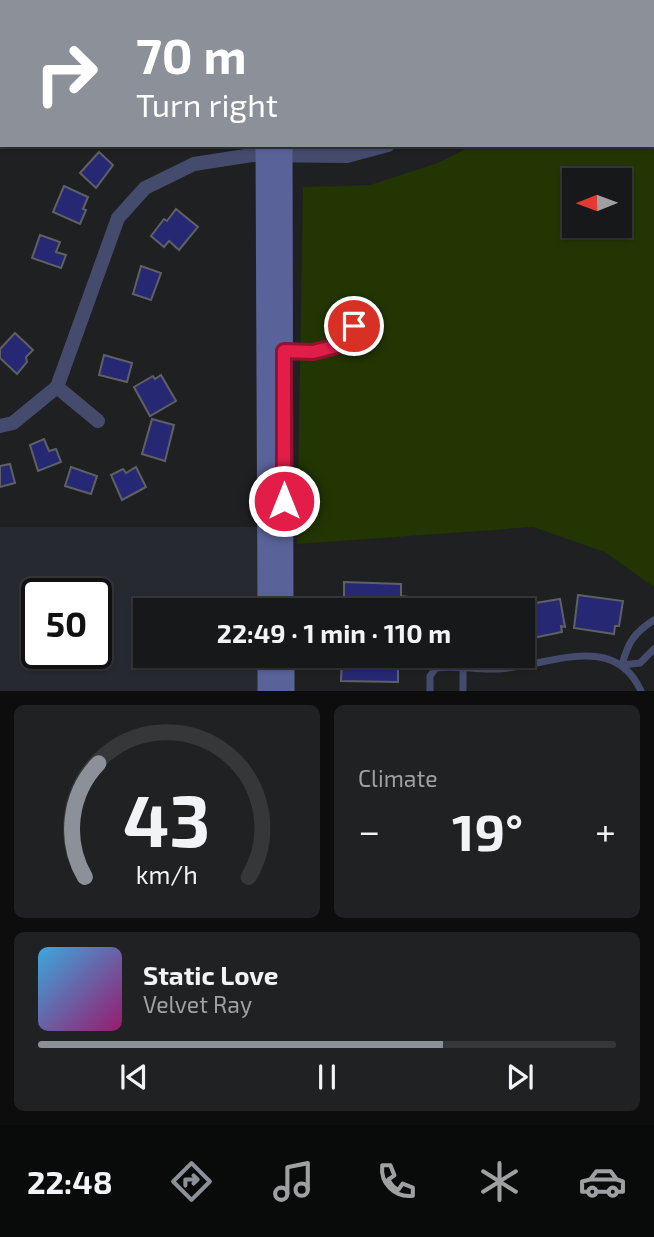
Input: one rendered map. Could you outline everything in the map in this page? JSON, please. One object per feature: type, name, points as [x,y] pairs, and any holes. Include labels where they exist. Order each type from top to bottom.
[{"type":"main road","points":[[274,150],[275,352],[284,598]]},
{"type":"main road","points":[[267,598],[275,352]]},
{"type":"main road","points":[[267,668],[267,691]]},
{"type":"main road","points":[[285,668],[285,691]]},
{"type":"street","points":[[0,426],[13,423],[57,387],[118,218],[145,188],[194,164],[274,150],[347,156],[381,147]]},
{"type":"street","points":[[57,387],[98,421]]},
{"type":"lane","points":[[275,352],[313,352],[337,346],[354,326]]},
{"type":"lane","points":[[622,665],[627,645],[654,620]]},
{"type":"lane","points":[[622,665],[640,663],[654,649]]},
{"type":"lane","points":[[535,663],[585,655],[604,657],[622,665],[635,677],[641,691]]},
{"type":"lane","points":[[430,691],[430,676],[436,668]]},
{"type":"lane","points":[[463,691],[463,668],[502,668]]},
{"type":"shaded area","points":[[0,527],[260,527],[260,598],[133,598],[133,668],[259,668],[259,691],[0,691]]},
{"type":"green space","points":[[469,147],[654,147],[654,587],[605,552],[533,527],[297,544],[303,187],[370,185],[438,163]]},
{"type":"building","points":[[99,152],[113,165],[96,188],[80,173]]},
{"type":"building","points":[[64,186],[88,197],[80,224],[53,212]]},
{"type":"building","points":[[176,209],[198,227],[179,250],[169,241],[164,247],[151,236]]},
{"type":"building","points":[[40,235],[60,242],[56,252],[66,255],[61,268],[32,258]]},
{"type":"building","points":[[141,266],[161,273],[151,300],[133,294]]},
{"type":"building","points":[[15,333],[33,350],[17,374],[0,358],[0,349]]},
{"type":"building","points":[[104,355],[132,363],[127,382],[99,375]]},
{"type":"building","points":[[161,375],[176,401],[150,416],[134,387],[153,376],[155,379]]},
{"type":"building","points":[[152,419],[174,425],[165,461],[142,454]]},
{"type":"building","points":[[44,439],[49,451],[56,449],[61,462],[38,471],[30,445]]},
{"type":"building","points":[[10,464],[15,483],[0,487],[0,466]]},
{"type":"building","points":[[71,467],[97,476],[91,494],[65,486]]},
{"type":"building","points":[[136,467],[146,487],[122,500],[111,475],[123,469],[126,473]]},
{"type":"building","points":[[344,582],[401,584],[401,596],[417,598],[344,598]]},
{"type":"building","points":[[578,595],[623,601],[619,626],[615,626],[614,634],[574,628]]},
{"type":"building","points":[[560,599],[565,627],[561,626],[562,632],[535,638],[535,603]]},
{"type":"building","points":[[342,668],[398,668],[398,682],[341,681]]},
{"type":"route","points":[[284,501],[284,351],[313,352],[337,346],[354,326]]}]
